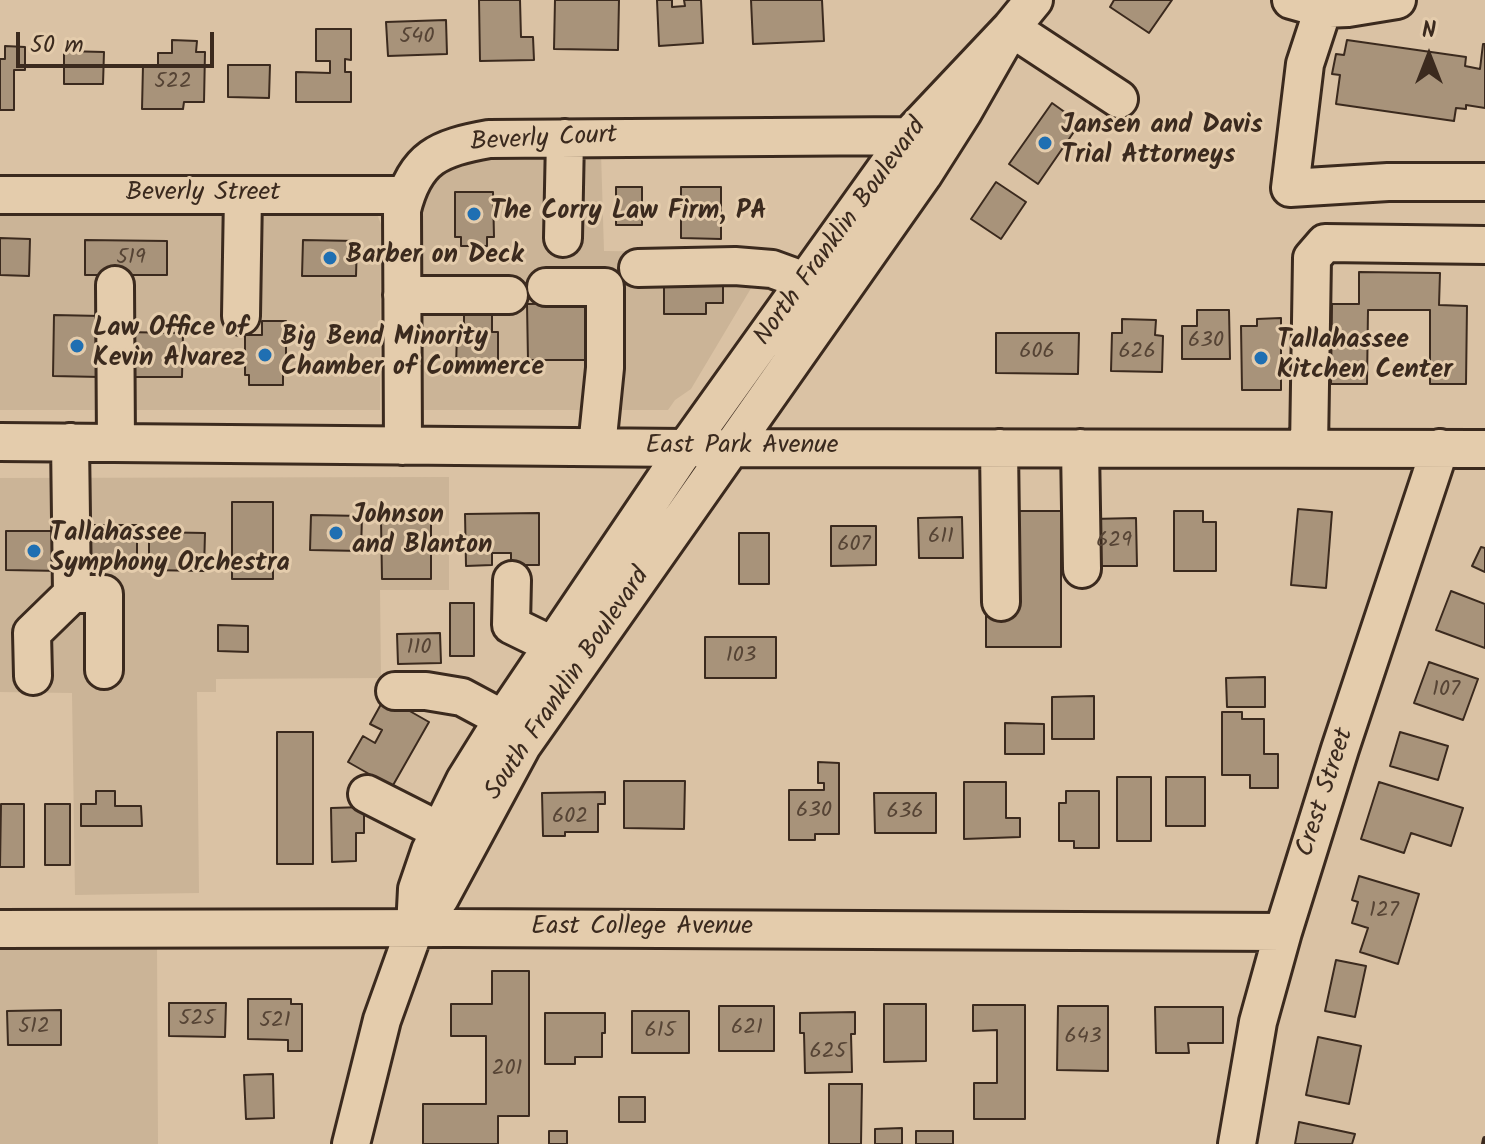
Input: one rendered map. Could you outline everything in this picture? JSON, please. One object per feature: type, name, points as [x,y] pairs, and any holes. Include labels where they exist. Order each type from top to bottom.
[{"type":"street","name":"North Franklin Boulevard","points":[[686,448],[909,136],[1034,0]]},
{"type":"street","points":[[1397,0],[1348,8],[1307,4],[1305,64],[1290,188],[1388,182],[1485,182]]},
{"type":"street","name":"North Franklin Boulevard","points":[[732,447],[923,175],[1011,28]]},
{"type":"street","points":[[1011,28],[1119,99]]},
{"type":"street","name":"Beverly Court","points":[[403,446],[402,210],[405,195],[418,170],[440,152],[457,145],[489,139],[909,136]]},
{"type":"street","points":[[563,238],[565,138]]},
{"type":"street","name":"Beverly Street","points":[[0,195],[405,195]]},
{"type":"street","points":[[241,316],[243,195]]},
{"type":"street","points":[[1298,448],[1312,258],[1325,243],[1485,245]]},
{"type":"street","points":[[1288,261],[1298,448]]},
{"type":"street","points":[[638,268],[735,266],[772,269],[805,281]]},
{"type":"street","points":[[115,285],[116,443]]},
{"type":"street","points":[[546,287],[605,287],[605,368],[597,447]]},
{"type":"street","points":[[402,295],[509,295]]},
{"type":"street","name":"East Park Avenue","points":[[0,442],[686,448],[1485,449]]},
{"type":"street","points":[[70,442],[72,594]]},
{"type":"street","name":"South Franklin Boulevard","points":[[415,928],[440,898],[522,746],[732,447]]},
{"type":"street","name":"South Franklin Boulevard","points":[[351,1144],[382,1020],[415,928],[417,889],[430,851],[465,780],[503,719],[686,448]]},
{"type":"street","points":[[999,448],[1001,602]]},
{"type":"street","points":[[1080,448],[1082,569]]},
{"type":"street","name":"Crest Street","points":[[1237,1144],[1258,1022],[1283,932],[1440,448]]},
{"type":"street","points":[[512,580],[511,625],[552,645]]},
{"type":"street","points":[[33,676],[32,633],[72,594],[104,594],[104,670]]},
{"type":"street","points":[[395,691],[426,691],[462,697],[503,719]]},
{"type":"street","points":[[367,794],[440,831]]},
{"type":"street","name":"East College Avenue","points":[[0,929],[1283,932]]},
{"type":"shaded area","points":[[483,151],[601,153],[604,251],[772,253],[691,389],[675,400],[668,410],[418,410],[417,213],[432,181],[455,162]]},
{"type":"shaded area","points":[[0,209],[372,211],[377,214],[381,224],[380,410],[0,410]]},
{"type":"shaded area","points":[[449,477],[449,590],[380,590],[381,678],[216,679],[216,692],[197,692],[199,893],[75,895],[72,693],[0,692],[0,478]]},
{"type":"shaded area","points":[[0,946],[157,946],[158,1144],[0,1144]]},
{"type":"building","points":[[479,0],[520,0],[521,37],[533,37],[534,60],[480,61]]},
{"type":"building","points":[[555,0],[619,0],[618,50],[554,49]]},
{"type":"building","points":[[657,0],[672,0],[672,7],[685,6],[684,0],[701,0],[703,43],[659,46]]},
{"type":"building","points":[[751,0],[822,0],[824,41],[753,44]]},
{"type":"building","points":[[1114,0],[1172,0],[1149,33],[1110,7]]},
{"type":"building","points":[[446,20],[447,54],[388,56],[386,22]]},
{"type":"building","points":[[316,29],[351,29],[351,60],[345,59],[345,72],[351,72],[351,102],[296,102],[296,72],[330,73],[330,61],[316,61]]},
{"type":"building","points":[[172,40],[197,41],[196,52],[205,52],[204,102],[184,102],[183,109],[142,109],[143,65],[158,65],[158,53],[172,53]]},
{"type":"building","points":[[1347,40],[1466,57],[1465,66],[1480,69],[1485,44],[1485,108],[1466,105],[1466,109],[1456,108],[1454,121],[1336,104],[1340,75],[1332,74],[1336,54],[1344,55]]},
{"type":"building","points":[[5,46],[25,47],[25,70],[14,70],[14,110],[0,110],[0,59],[5,59]]},
{"type":"building","points":[[64,51],[104,52],[103,84],[64,84]]},
{"type":"building","points":[[228,65],[270,65],[269,98],[228,97]]},
{"type":"building","name":"Jansen and Davis Trial Attorneys","points":[[1052,103],[1080,123],[1038,184],[1009,164]]},
{"type":"building","points":[[996,182],[1026,202],[1001,239],[971,219]]},
{"type":"building","points":[[616,187],[642,187],[642,225],[616,225]]},
{"type":"building","points":[[681,187],[721,187],[721,239],[681,238]]},
{"type":"building","name":"The Corry Law Firm, PA","points":[[455,192],[493,192],[494,237],[487,237],[487,246],[461,246],[461,237],[455,237]]},
{"type":"building","points":[[0,238],[30,239],[29,276],[0,275]]},
{"type":"building","points":[[85,240],[167,241],[167,275],[85,275]]},
{"type":"building","name":"Barber on Deck","points":[[303,240],[357,241],[356,276],[302,276]]},
{"type":"building","points":[[1359,272],[1440,273],[1439,305],[1467,306],[1466,384],[1430,384],[1430,310],[1368,310],[1367,384],[1331,384],[1332,304],[1359,304]]},
{"type":"building","points":[[664,285],[723,285],[723,303],[706,303],[706,314],[664,314]]},
{"type":"building","points":[[599,303],[600,360],[528,360],[527,304]]},
{"type":"building","points":[[464,310],[492,311],[492,332],[498,332],[498,368],[456,368],[457,332],[464,332]]},
{"type":"building","points":[[1197,310],[1229,310],[1230,359],[1182,359],[1182,326],[1197,326]]},
{"type":"building","name":"Law Office of Kevin Alvarez","points":[[54,315],[101,316],[100,377],[53,376]]},
{"type":"building","name":"Tallahassee Kitchen Center","points":[[1281,318],[1281,390],[1242,390],[1241,326],[1257,326],[1257,319]]},
{"type":"building","points":[[1122,319],[1156,320],[1155,335],[1163,336],[1162,372],[1111,371],[1112,333],[1122,333]]},
{"type":"building","name":"Big Bend Minority Chamber of Commerce","points":[[262,321],[286,321],[286,374],[283,374],[283,385],[249,385],[249,375],[245,375],[245,335],[262,335]]},
{"type":"building","points":[[122,332],[183,333],[182,377],[122,377]]},
{"type":"building","points":[[996,333],[1079,333],[1078,374],[996,373]]},
{"type":"building","points":[[232,502],[273,502],[273,579],[232,579]]},
{"type":"building","points":[[1298,509],[1332,512],[1326,588],[1291,585]]},
{"type":"building","points":[[1013,511],[1061,511],[1061,647],[986,647],[986,607],[1018,607],[1018,538]]},
{"type":"building","points":[[1174,511],[1203,511],[1203,522],[1216,522],[1216,571],[1174,571]]},
{"type":"building","points":[[539,513],[539,565],[511,565],[511,553],[492,553],[492,565],[466,566],[465,514]]},
{"type":"building","name":"Johnson and Blanton","points":[[311,515],[362,516],[361,551],[310,550]]},
{"type":"building","points":[[962,517],[963,558],[919,558],[918,518]]},
{"type":"building","points":[[1136,518],[1137,566],[1092,566],[1092,519]]},
{"type":"building","points":[[381,519],[431,519],[431,579],[382,579]]},
{"type":"building","points":[[83,525],[137,525],[137,563],[83,563]]},
{"type":"building","points":[[831,526],[876,526],[876,565],[831,566]]},
{"type":"building","name":"Tallahassee Symphony Orchestra","points":[[6,531],[61,531],[61,571],[6,570]]},
{"type":"building","points":[[149,532],[205,533],[204,571],[149,570]]},
{"type":"building","points":[[739,533],[769,533],[769,584],[739,584]]},
{"type":"building","points":[[1481,547],[1485,548],[1485,572],[1472,566]]},
{"type":"building","points":[[1451,591],[1485,604],[1485,648],[1436,630]]},
{"type":"building","points":[[450,603],[474,603],[474,656],[450,656]]},
{"type":"building","points":[[218,625],[248,626],[248,652],[218,651]]},
{"type":"building","points":[[440,633],[441,663],[398,664],[397,634]]},
{"type":"building","points":[[705,637],[776,637],[776,678],[705,678]]},
{"type":"building","points":[[1429,662],[1478,679],[1463,720],[1414,703]]},
{"type":"building","points":[[1265,677],[1265,707],[1227,707],[1226,678]]},
{"type":"building","points":[[1094,696],[1094,739],[1052,739],[1052,697]]},
{"type":"building","points":[[385,697],[429,722],[392,787],[348,762],[363,736],[375,743],[382,730],[370,724]]},
{"type":"building","points":[[1222,712],[1242,712],[1242,719],[1264,719],[1264,754],[1278,754],[1278,788],[1250,788],[1250,775],[1222,775]]},
{"type":"building","points":[[1005,723],[1044,724],[1044,754],[1005,754]]},
{"type":"building","points":[[277,732],[313,732],[313,864],[277,864]]},
{"type":"building","points":[[1400,732],[1448,746],[1438,780],[1390,766]]},
{"type":"building","points":[[818,762],[839,763],[839,834],[815,834],[815,840],[789,840],[789,790],[824,790],[824,783],[818,783]]},
{"type":"building","points":[[1117,777],[1151,777],[1151,841],[1117,841]]},
{"type":"building","points":[[1166,777],[1205,777],[1205,826],[1166,826]]},
{"type":"building","points":[[624,781],[685,781],[684,829],[624,828]]},
{"type":"building","points":[[964,782],[1006,782],[1006,818],[1020,818],[1020,837],[964,839]]},
{"type":"building","points":[[1379,782],[1463,808],[1451,846],[1411,833],[1404,853],[1361,839]]},
{"type":"building","points":[[96,791],[115,791],[115,806],[141,806],[142,826],[81,826],[81,804],[96,804]]},
{"type":"building","points":[[1066,791],[1099,791],[1099,848],[1074,848],[1074,841],[1059,841],[1059,803],[1066,803]]},
{"type":"building","points":[[605,792],[605,804],[598,804],[598,832],[543,836],[542,793]]},
{"type":"building","points":[[874,793],[936,793],[936,833],[875,833]]},
{"type":"building","points":[[1,804],[24,804],[24,867],[0,867]]},
{"type":"building","points":[[45,804],[70,804],[70,865],[45,865]]},
{"type":"building","points":[[364,807],[364,833],[356,833],[356,861],[332,862],[331,808]]},
{"type":"building","points":[[1359,876],[1419,894],[1398,964],[1360,952],[1368,928],[1352,923],[1358,902],[1352,900]]},
{"type":"building","points":[[1336,960],[1366,966],[1355,1017],[1325,1011]]},
{"type":"building","points":[[492,971],[529,971],[529,1116],[498,1116],[498,1144],[423,1144],[423,1104],[486,1104],[486,1036],[451,1036],[451,1004],[492,1004]]},
{"type":"building","points":[[248,999],[291,999],[291,1004],[302,1004],[302,1051],[288,1051],[288,1040],[248,1039]]},
{"type":"building","points":[[169,1003],[226,1003],[225,1037],[169,1036]]},
{"type":"building","points":[[884,1004],[926,1004],[926,1061],[884,1062]]},
{"type":"building","points":[[973,1005],[1025,1005],[1025,1119],[974,1119],[974,1083],[997,1083],[997,1030],[973,1031]]},
{"type":"building","points":[[719,1006],[774,1006],[774,1051],[719,1051]]},
{"type":"building","points":[[1058,1006],[1108,1006],[1108,1071],[1057,1070]]},
{"type":"building","points":[[1155,1007],[1223,1007],[1223,1043],[1188,1043],[1189,1053],[1156,1053]]},
{"type":"building","points":[[61,1010],[61,1045],[8,1045],[7,1011]]},
{"type":"building","points":[[632,1011],[689,1011],[689,1053],[632,1053]]},
{"type":"building","points":[[855,1012],[855,1034],[851,1034],[852,1072],[805,1073],[800,1013]]},
{"type":"building","points":[[545,1013],[605,1013],[602,1057],[575,1057],[575,1064],[545,1064]]},
{"type":"building","points":[[1318,1037],[1361,1046],[1349,1104],[1306,1095]]},
{"type":"building","points":[[273,1074],[274,1118],[246,1119],[244,1075]]},
{"type":"building","points":[[829,1084],[862,1084],[861,1144],[829,1144]]},
{"type":"building","points":[[619,1097],[645,1097],[645,1122],[619,1122]]},
{"type":"building","points":[[1299,1122],[1355,1134],[1352,1144],[1295,1144]]},
{"type":"building","points":[[902,1128],[902,1144],[875,1144],[875,1129]]},
{"type":"building","points":[[549,1131],[567,1131],[567,1144],[549,1144]]},
{"type":"building","points":[[916,1131],[953,1131],[953,1144],[916,1144]]},
{"type":"railway","points":[[1484,1144],[1485,1139]]},
{"type":"place","name":"Jansen and Davis Trial Attorneys","points":[[1045,143]]},
{"type":"place","name":"The Corry Law Firm, PA","points":[[474,214]]},
{"type":"place","name":"Barber on Deck","points":[[330,258]]},
{"type":"place","name":"Law Office of Kevin Alvarez","points":[[77,346]]},
{"type":"place","name":"Big Bend Minority Chamber of Commerce","points":[[265,355]]},
{"type":"place","name":"Tallahassee Kitchen Center","points":[[1261,358]]},
{"type":"place","name":"Johnson and Blanton","points":[[336,533]]},
{"type":"place","name":"Tallahassee Symphony Orchestra","points":[[34,551]]}]
